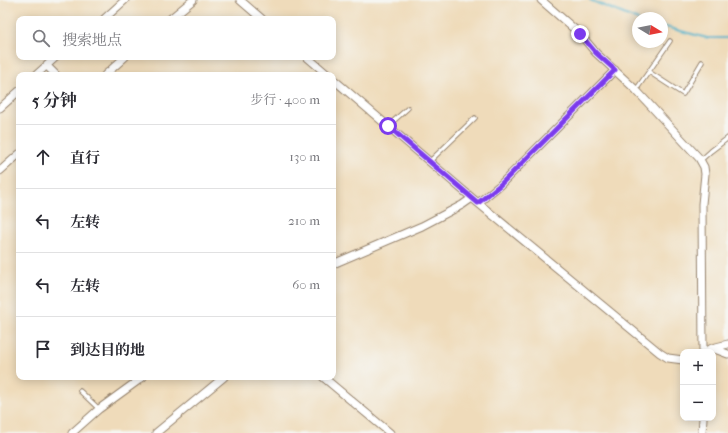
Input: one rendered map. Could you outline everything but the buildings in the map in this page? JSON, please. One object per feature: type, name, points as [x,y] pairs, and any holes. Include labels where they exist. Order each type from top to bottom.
[{"type":"street","points":[[107,16],[125,0]]},
{"type":"street","points":[[174,16],[193,0]]},
{"type":"street","points":[[240,0],[259,16]]},
{"type":"street","points":[[540,0],[580,34],[596,53],[636,90],[704,167],[705,174],[702,204],[707,349]]},
{"type":"street","points":[[40,72],[53,60]]},
{"type":"street","points":[[109,72],[122,60]]},
{"type":"street","points":[[310,60],[324,72]]},
{"type":"street","points":[[47,66],[53,72]]},
{"type":"street","points":[[478,203],[500,185],[615,70]]},
{"type":"street","points":[[336,83],[472,198],[660,353],[668,358],[680,360]]},
{"type":"street","points":[[0,108],[16,94]]},
{"type":"street","points":[[0,172],[16,157]]},
{"type":"street","points":[[336,263],[422,226],[462,205],[472,198]]},
{"type":"street","points":[[713,349],[728,344]]},
{"type":"street","points":[[716,352],[728,354]]},
{"type":"street","points":[[72,433],[99,409],[139,380]]},
{"type":"street","points":[[156,433],[220,380]]},
{"type":"street","points":[[327,380],[390,433]]},
{"type":"street","points":[[702,433],[703,421]]},
{"type":"lane","points":[[636,90],[670,41]]},
{"type":"lane","points":[[649,72],[683,94],[702,62]]},
{"type":"lane","points":[[388,126],[408,108]]},
{"type":"lane","points":[[429,162],[475,118]]},
{"type":"lane","points":[[700,161],[728,138]]},
{"type":"lane","points":[[723,143],[728,145]]},
{"type":"lane","points":[[80,391],[99,409]]},
{"type":"waterway","points":[[590,0],[632,18]]},
{"type":"waterway","points":[[668,28],[707,38],[728,38]]},
{"type":"route","points":[[388,126],[478,203],[500,185],[615,70],[596,53],[580,34]]}]
